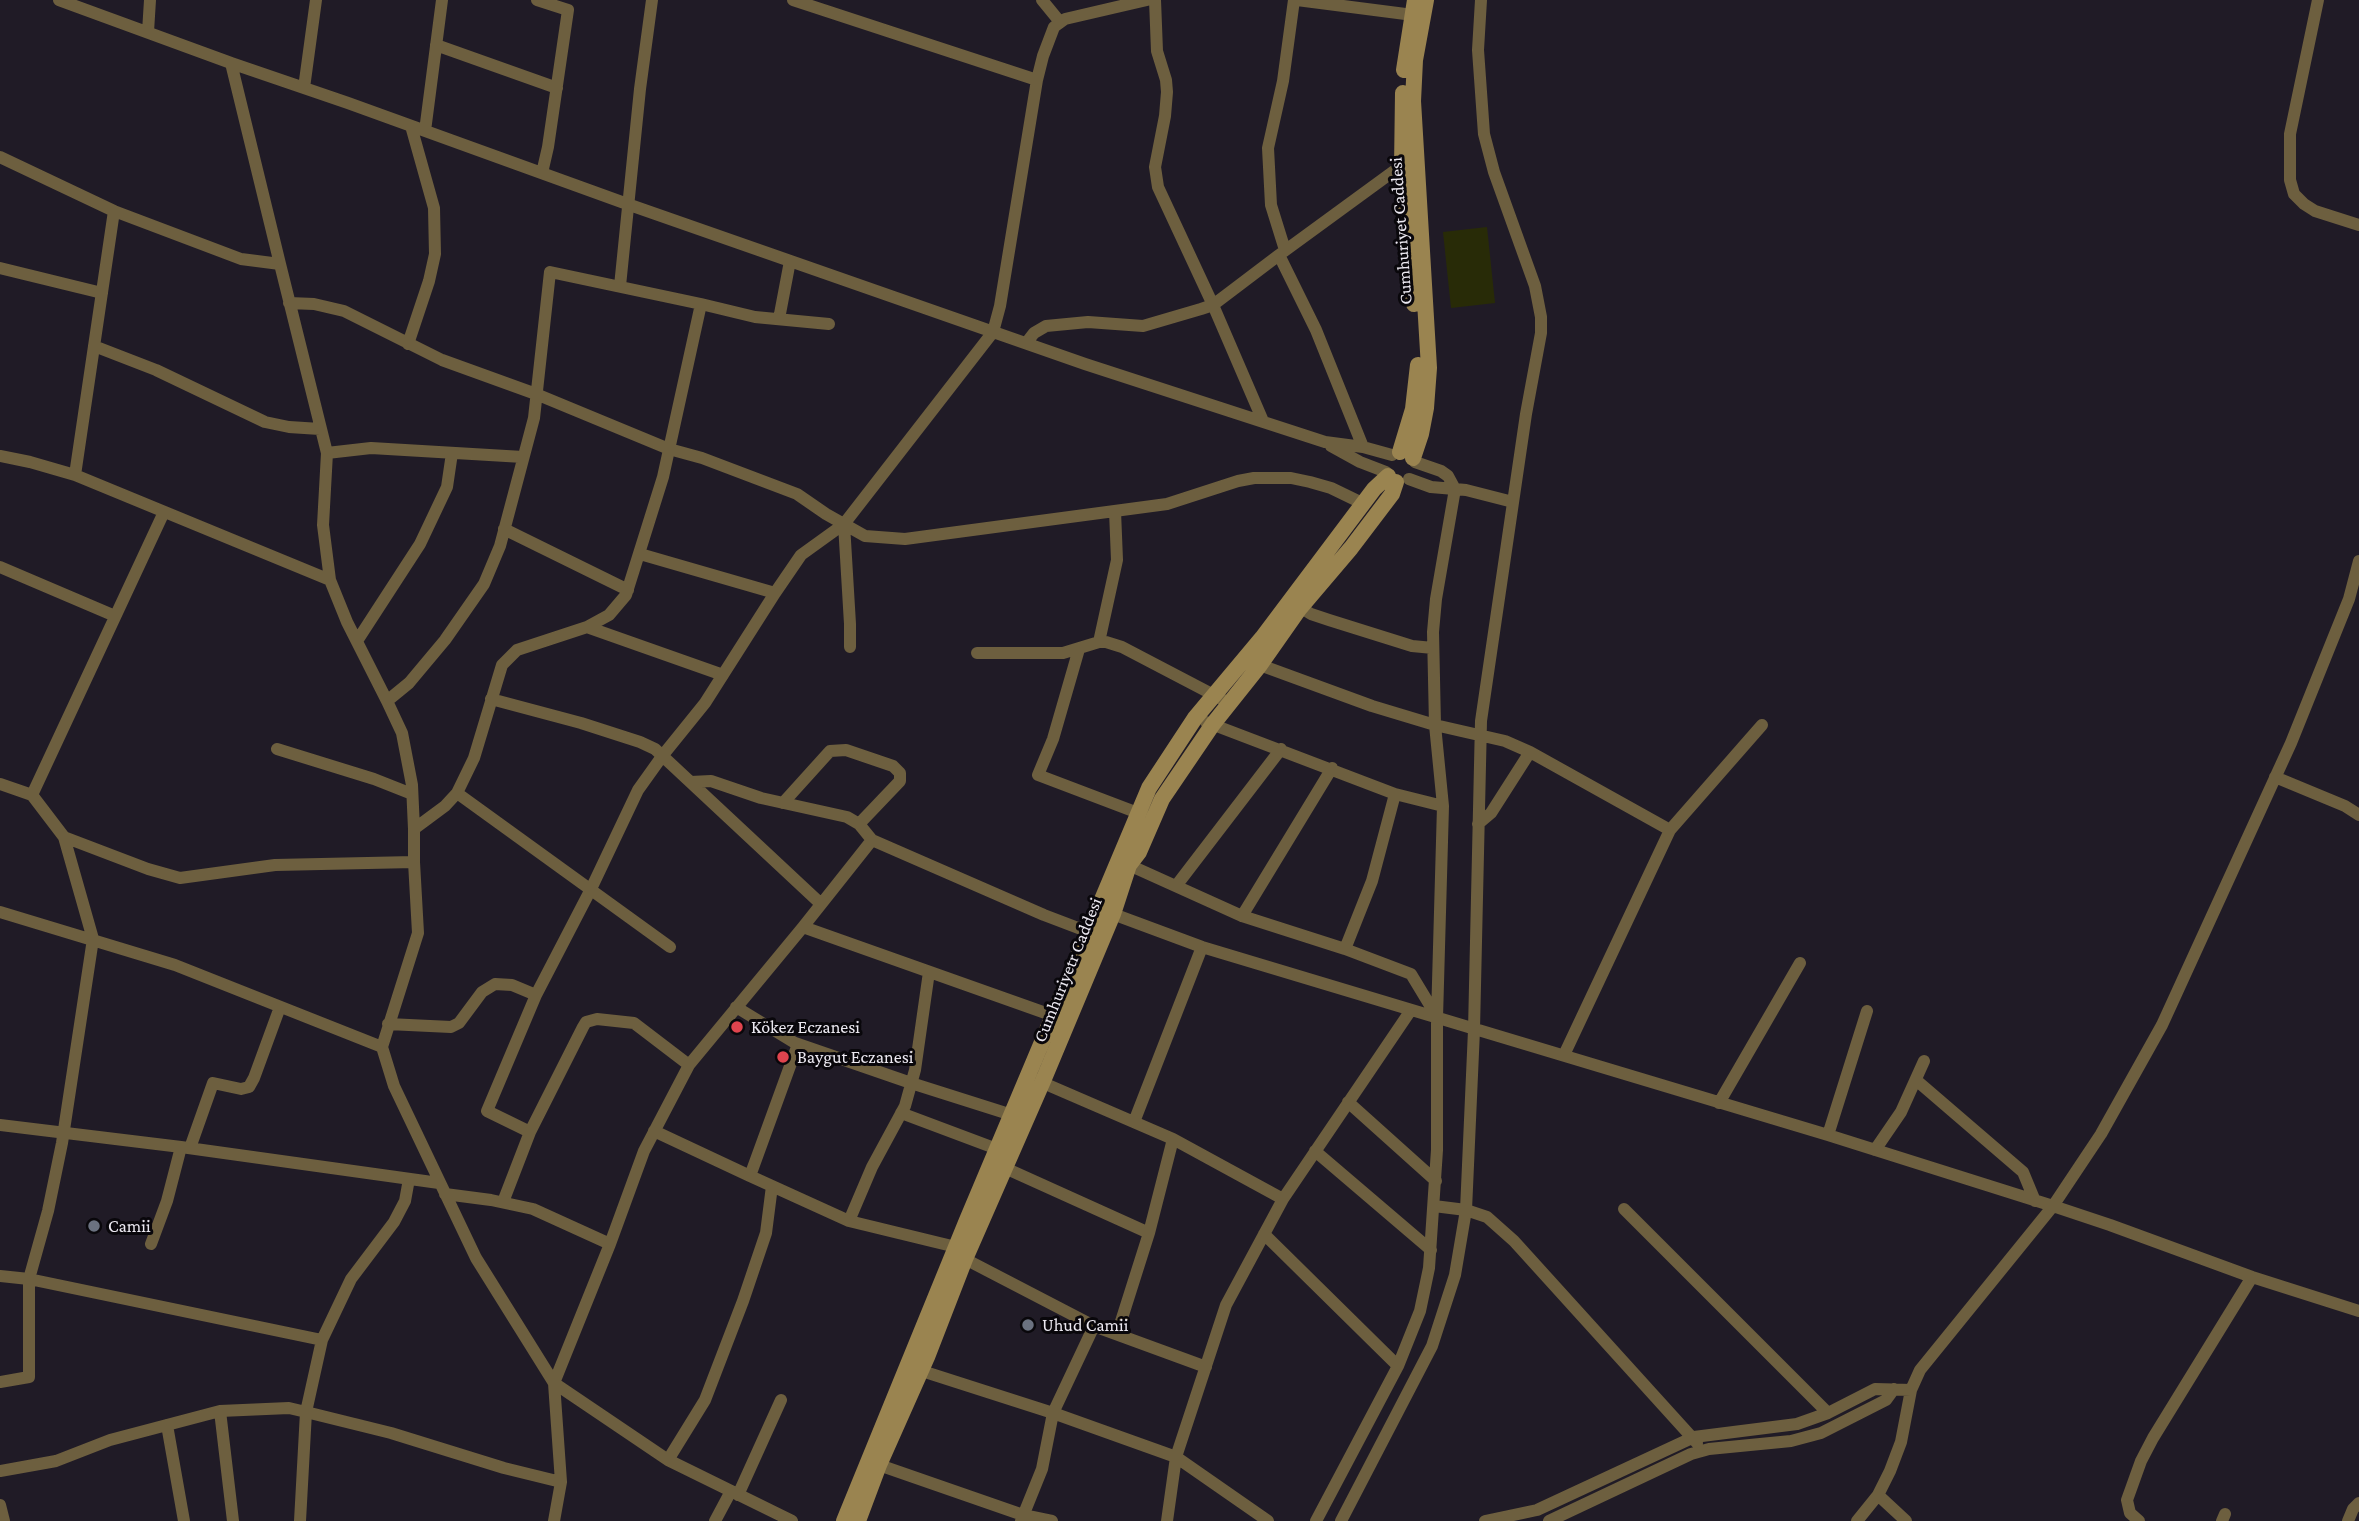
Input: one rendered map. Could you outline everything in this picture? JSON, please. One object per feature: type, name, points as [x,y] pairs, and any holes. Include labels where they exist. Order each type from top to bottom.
[{"type":"main road","name":"Cumhuriyet Caddesi","points":[[1405,457],[1416,392],[1418,358],[1404,70],[1416,10],[1426,0]]},
{"type":"main road","points":[[844,1521],[1004,1157],[1012,1115],[1036,1079],[1054,1016],[1095,935],[1145,816],[1149,788],[1213,695],[1295,604],[1374,489],[1395,477]]},
{"type":"main road","name":"Cumhuriyetr Caddesi","points":[[1004,1157],[1095,935],[1113,914],[1129,864],[1139,852],[1145,816],[1260,665],[1295,604],[1351,548],[1392,494],[1395,477]]},
{"type":"main road","points":[[858,1521],[879,1465],[922,1371],[961,1253]]},
{"type":"street","points":[[59,0],[993,332],[1325,442],[1360,462],[1395,477],[1431,487],[1455,489],[1513,502]]},
{"type":"street","points":[[148,32],[150,0]]},
{"type":"street","points":[[304,88],[316,0]]},
{"type":"street","points":[[425,131],[442,0]]},
{"type":"street","points":[[537,0],[568,10],[542,173]]},
{"type":"street","points":[[620,286],[652,0]]},
{"type":"street","points":[[793,0],[814,4],[1037,80]]},
{"type":"street","points":[[1042,0],[1060,22]]},
{"type":"street","points":[[530,1132],[487,1111],[536,995],[592,890],[638,790],[705,703],[801,555],[844,524],[993,332],[1000,306],[1037,80],[1051,33],[1060,22],[1147,0]]},
{"type":"street","points":[[1155,0],[1155,38],[1167,92],[1155,167],[1158,187],[1263,421]]},
{"type":"street","points":[[1363,447],[1282,253],[1271,205],[1268,148],[1283,81],[1295,0],[1364,10],[1416,10]]},
{"type":"street","points":[[1341,1521],[1432,1346],[1455,1275],[1466,1210],[1474,1030],[1480,734],[1513,502],[1541,333],[1535,286],[1483,134],[1478,50],[1481,0]]},
{"type":"street","points":[[2318,0],[2290,134],[2290,180],[2294,194],[2304,204],[2315,211],[2359,225]]},
{"type":"street","points":[[436,45],[557,88]]},
{"type":"street","points":[[231,63],[327,453],[323,525],[330,580],[402,733],[412,794],[418,933],[382,1047],[394,1086],[475,1258],[554,1383],[668,1460],[792,1521]]},
{"type":"street","points":[[408,344],[436,254],[434,208],[411,126]]},
{"type":"street","points":[[0,157],[114,211],[241,259],[280,264]]},
{"type":"street","points":[[1027,342],[1034,333],[1046,326],[1079,322],[1143,326],[1213,305],[1394,171],[1409,167]]},
{"type":"street","points":[[75,475],[114,211]]},
{"type":"street","points":[[779,319],[790,261]]},
{"type":"street","points":[[0,268],[102,293]]},
{"type":"street","points":[[387,701],[409,683],[445,640],[484,584],[500,546],[534,418],[550,272],[755,317],[829,324]]},
{"type":"street","points":[[289,303],[314,304],[344,311],[442,360],[536,394],[669,449],[702,458],[797,494],[865,536],[905,539],[1167,504],[1238,481],[1272,477],[1310,482],[1364,503]]},
{"type":"street","points":[[414,829],[445,806],[457,793],[474,758],[502,665],[517,650],[587,627],[609,615],[626,595],[669,449],[701,304]]},
{"type":"street","points":[[94,346],[156,370],[265,422],[320,429]]},
{"type":"street","points":[[1316,1521],[1398,1366],[1423,1300],[1431,1250],[1436,1181],[1443,806],[1435,725],[1433,648],[1436,599],[1455,489],[1448,476],[1441,471],[1405,457],[1325,442]]},
{"type":"street","points":[[327,453],[371,448],[523,457]]},
{"type":"street","points":[[357,641],[420,544],[447,487],[452,453]]},
{"type":"street","points":[[0,456],[30,461],[75,475],[330,580]]},
{"type":"street","points":[[1395,477],[1386,463],[1405,457]]},
{"type":"street","points":[[1395,477],[1415,472],[1405,457]]},
{"type":"street","points":[[1099,642],[1117,560],[1115,511]]},
{"type":"street","points":[[32,794],[164,512]]},
{"type":"street","points":[[844,524],[850,647]]},
{"type":"street","points":[[504,529],[628,590]]},
{"type":"street","points":[[640,554],[775,593]]},
{"type":"street","points":[[1857,1521],[1878,1495],[1898,1450],[1911,1390],[1920,1370],[2053,1206],[2101,1133],[2162,1025],[2275,777],[2349,600],[2359,561]]},
{"type":"street","points":[[0,567],[116,616]]},
{"type":"street","points":[[1295,604],[1329,620],[1412,646],[1433,648]]},
{"type":"street","points":[[587,627],[723,675]]},
{"type":"street","points":[[977,653],[1063,653],[1099,642],[1122,647],[1231,704]]},
{"type":"street","points":[[1079,649],[1053,739],[1038,775],[1145,816]]},
{"type":"street","points":[[1260,665],[1372,706],[1435,725],[1505,741],[1530,752],[1670,830]]},
{"type":"street","points":[[491,699],[640,742],[663,755],[821,904]]},
{"type":"street","points":[[1195,718],[1395,794],[1443,806]]},
{"type":"street","points":[[1564,1055],[1670,830],[1762,725]]},
{"type":"street","points":[[277,749],[374,779],[412,794]]},
{"type":"street","points":[[1176,886],[1281,749]]},
{"type":"street","points":[[783,803],[830,751],[846,750],[893,766],[900,773],[900,781],[895,788],[859,824]]},
{"type":"street","points":[[1478,824],[1491,813],[1530,752]]},
{"type":"street","points":[[1242,916],[1332,768]]},
{"type":"street","points":[[2275,777],[2345,806],[2359,815]]},
{"type":"street","points":[[691,782],[711,781],[783,803],[841,815],[859,824],[872,839],[1095,935]]},
{"type":"street","points":[[0,783],[32,794],[64,837],[93,939],[64,1133],[48,1211],[29,1279],[29,1377],[0,1382]]},
{"type":"street","points":[[457,793],[670,947]]},
{"type":"street","points":[[1345,949],[1372,881],[1395,794]]},
{"type":"street","points":[[64,837],[148,869],[180,878],[275,864],[414,862]]},
{"type":"street","points":[[554,1521],[561,1482],[554,1383],[644,1151],[689,1065],[872,839]]},
{"type":"street","points":[[1129,864],[1242,916],[1345,949],[1411,974],[1437,1018]]},
{"type":"street","points":[[0,912],[175,965],[382,1047]]},
{"type":"street","points":[[1113,914],[1202,947],[1828,1135],[2053,1206],[2252,1277],[2359,1311]]},
{"type":"street","points":[[803,927],[1054,1016]]},
{"type":"street","points":[[1135,1122],[1202,947]]},
{"type":"street","points":[[1718,1103],[1800,963]]},
{"type":"street","points":[[849,1221],[872,1167],[901,1113],[911,1083],[929,972]]},
{"type":"street","points":[[388,1024],[451,1027],[459,1023],[482,992],[495,984],[512,985],[536,995]]},
{"type":"street","points":[[150,1244],[185,1147],[213,1083],[241,1089],[249,1087],[280,1007]]},
{"type":"street","points":[[736,1007],[798,1044],[1012,1115]]},
{"type":"street","points":[[1167,1521],[1176,1457],[1226,1306],[1283,1199],[1411,1010]]},
{"type":"street","points":[[1828,1135],[1867,1011]]},
{"type":"street","points":[[503,1202],[530,1132],[583,1027],[591,1020],[634,1023],[689,1065]]},
{"type":"street","points":[[750,1176],[798,1044]]},
{"type":"street","points":[[1875,1150],[1901,1112],[1924,1060]]},
{"type":"street","points":[[1036,1079],[1173,1139],[1283,1199]]},
{"type":"street","points":[[1916,1080],[2023,1172],[2035,1201]]},
{"type":"street","points":[[1348,1102],[1436,1181]]},
{"type":"street","points":[[901,1113],[1004,1157],[1149,1233]]},
{"type":"street","points":[[0,1125],[185,1147],[409,1179],[533,1209],[610,1244]]},
{"type":"street","points":[[654,1131],[849,1221],[961,1253],[1094,1326],[1206,1367]]},
{"type":"street","points":[[1117,1334],[1149,1233],[1173,1139]]},
{"type":"street","points":[[1315,1151],[1431,1250]]},
{"type":"street","points":[[300,1521],[306,1412],[322,1340],[351,1279],[394,1222],[405,1201],[409,1179]]},
{"type":"street","points":[[668,1460],[705,1400],[766,1233],[772,1186]]},
{"type":"street","points":[[1434,1206],[1466,1210],[1487,1217],[1514,1241],[1694,1437],[1701,1451]]},
{"type":"street","points":[[1624,1209],[1828,1413]]},
{"type":"street","points":[[1264,1234],[1398,1366]]},
{"type":"street","points":[[0,1276],[29,1279],[322,1340]]},
{"type":"street","points":[[2139,1521],[2130,1513],[2127,1500],[2141,1461],[2252,1277]]},
{"type":"street","points":[[1022,1518],[1042,1469],[1053,1413],[1094,1326]]},
{"type":"street","points":[[922,1371],[1053,1413],[1176,1457],[1268,1521]]},
{"type":"street","points":[[1485,1521],[1538,1510],[1694,1437],[1781,1427],[1812,1420],[1875,1389],[1911,1390]]},
{"type":"street","points":[[1549,1521],[1701,1451],[1791,1441],[1812,1436],[1886,1400],[1894,1390]]},
{"type":"street","points":[[715,1521],[734,1493],[781,1400]]},
{"type":"street","points":[[0,1471],[57,1461],[110,1440],[220,1411],[289,1408],[391,1433],[504,1468],[561,1482]]},
{"type":"street","points":[[220,1411],[233,1521]]},
{"type":"street","points":[[167,1425],[184,1521]]},
{"type":"street","points":[[879,1465],[1022,1518],[1052,1521]]},
{"type":"street","points":[[1878,1495],[1906,1521]]},
{"type":"street","points":[[2348,1521],[2359,1503]]},
{"type":"street","points":[[0,1505],[4,1521]]},
{"type":"green space","points":[[1487,227],[1495,303],[1451,308],[1443,232]]},
{"type":"place","name":"Kökez Eczanesi","points":[[737,1027]]},
{"type":"place","name":"Baygut Eczanesi","points":[[783,1057]]},
{"type":"place","name":"Camii","points":[[94,1226]]},
{"type":"place","name":"Uhud Camii","points":[[1028,1325]]}]
